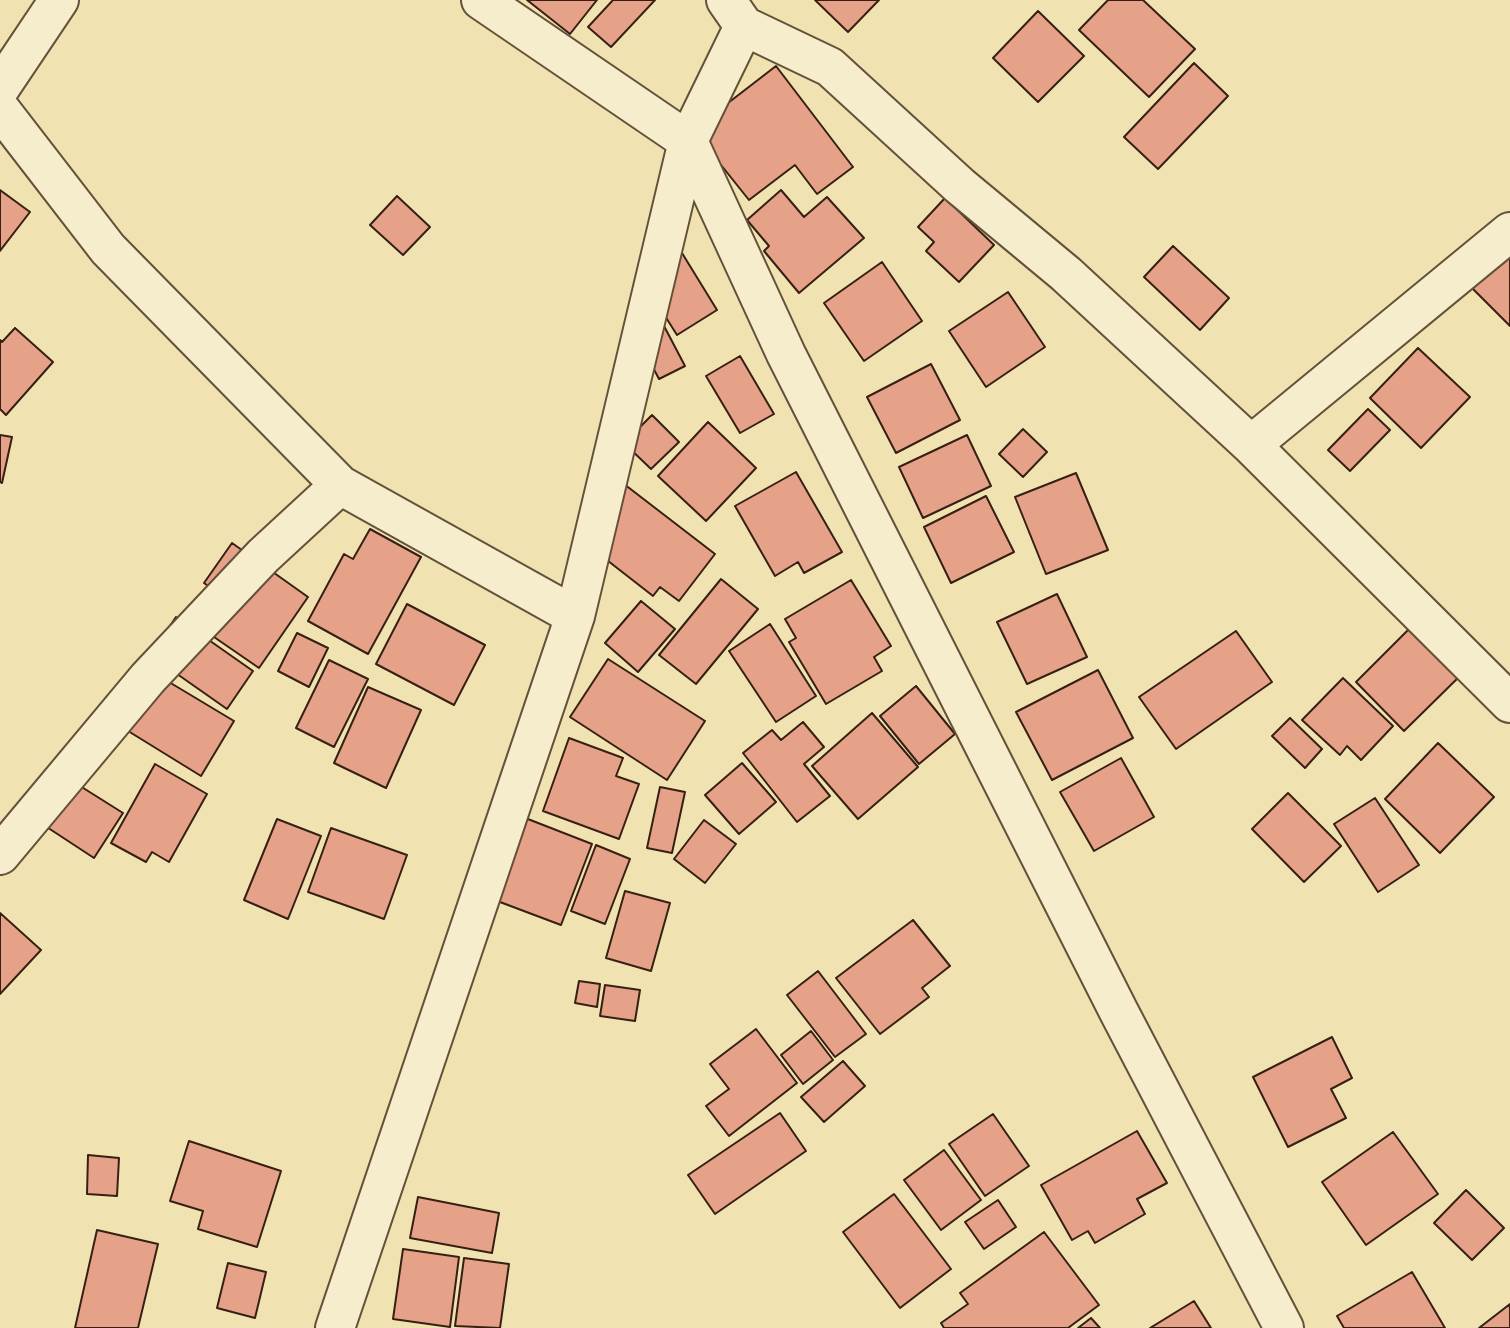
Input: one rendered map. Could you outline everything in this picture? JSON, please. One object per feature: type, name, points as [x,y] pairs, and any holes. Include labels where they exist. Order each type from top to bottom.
[{"type":"street","points":[[0,88],[59,0]]},
{"type":"street","points":[[481,0],[688,141],[786,354],[1119,1012],[1284,1328]]},
{"type":"street","points":[[335,1328],[575,616],[688,141],[735,13],[830,67],[960,186],[1066,274],[1251,445],[1510,702]]},
{"type":"street","points":[[0,109],[108,249],[340,485],[575,616]]},
{"type":"street","points":[[1251,445],[1510,232]]},
{"type":"street","points":[[0,855],[148,678],[263,556],[340,485]]},
{"type":"building","points":[[527,0],[597,0],[570,34]]},
{"type":"building","points":[[613,0],[655,0],[611,47],[588,27]]},
{"type":"building","points":[[815,0],[879,0],[848,32]]},
{"type":"building","points":[[1108,0],[1143,0],[1195,49],[1149,97],[1079,30]]},
{"type":"building","points":[[1038,11],[1084,56],[1038,102],[993,58]]},
{"type":"building","points":[[1194,63],[1228,96],[1158,169],[1124,137]]},
{"type":"building","points":[[776,66],[853,167],[817,194],[795,165],[749,200],[693,130]]},
{"type":"building","points":[[0,190],[30,212],[0,251]]},
{"type":"building","points":[[781,190],[804,217],[827,197],[864,238],[799,293],[764,251],[769,246],[747,220]]},
{"type":"building","points":[[397,196],[430,227],[403,255],[370,225]]},
{"type":"building","points":[[945,198],[994,245],[959,282],[926,251],[934,242],[918,227]]},
{"type":"building","points":[[1510,239],[1510,326],[1465,281]]},
{"type":"building","points":[[1173,246],[1229,298],[1200,330],[1144,277]]},
{"type":"building","points":[[682,253],[717,310],[677,335],[641,278]]},
{"type":"building","points":[[882,262],[922,321],[864,361],[824,303]]},
{"type":"building","points":[[1008,292],[1045,347],[986,387],[949,331]]},
{"type":"building","points":[[653,305],[685,366],[659,379],[627,318]]},
{"type":"building","points":[[15,328],[53,362],[6,415],[0,409],[0,340],[2,342]]},
{"type":"building","points":[[1418,348],[1470,397],[1421,448],[1370,398]]},
{"type":"building","points":[[740,356],[774,414],[740,433],[706,376]]},
{"type":"building","points":[[931,364],[960,420],[896,453],[867,397]]},
{"type":"building","points":[[1368,409],[1390,430],[1350,471],[1328,450]]},
{"type":"building","points":[[652,415],[679,442],[651,469],[624,443]]},
{"type":"building","points":[[708,422],[756,468],[706,521],[658,476]]},
{"type":"building","points":[[1023,429],[1047,452],[1023,477],[999,454]]},
{"type":"building","points":[[0,435],[12,437],[2,483],[0,482]]},
{"type":"building","points":[[967,435],[991,486],[923,518],[899,467]]},
{"type":"building","points":[[796,472],[842,552],[804,573],[798,562],[775,576],[735,506]]},
{"type":"building","points":[[1076,473],[1108,550],[1046,574],[1015,497]]},
{"type":"building","points":[[624,484],[715,554],[679,601],[660,587],[653,596],[603,557]]},
{"type":"building","points":[[986,496],[1014,552],[951,583],[924,527]]},
{"type":"building","points":[[370,529],[421,557],[368,654],[308,621],[344,554],[353,559]]},
{"type":"building","points":[[232,543],[308,597],[259,668],[214,637],[235,605],[204,583]]},
{"type":"building","points":[[721,579],[758,609],[696,684],[659,655]]},
{"type":"building","points":[[851,580],[891,646],[874,657],[882,671],[826,704],[789,642],[796,638],[785,619]]},
{"type":"building","points":[[1057,594],[1087,657],[1027,684],[997,622]]},
{"type":"building","points":[[641,601],[675,629],[638,672],[605,643]]},
{"type":"building","points":[[407,604],[485,645],[454,705],[376,664]]},
{"type":"building","points":[[176,617],[253,671],[227,709],[150,655]]},
{"type":"building","points":[[1415,623],[1464,672],[1404,731],[1356,682]]},
{"type":"building","points":[[770,624],[816,696],[776,722],[729,651]]},
{"type":"building","points":[[1236,631],[1272,682],[1176,749],[1139,697]]},
{"type":"building","points":[[297,633],[328,648],[309,687],[278,671]]},
{"type":"building","points":[[608,659],[705,721],[667,780],[570,717]]},
{"type":"building","points":[[329,660],[368,679],[334,747],[296,728]]},
{"type":"building","points":[[139,664],[234,721],[201,776],[107,718]]},
{"type":"building","points":[[1098,670],[1133,738],[1052,780],[1016,712]]},
{"type":"building","points":[[1343,678],[1393,726],[1361,760],[1347,746],[1340,755],[1302,720]]},
{"type":"building","points":[[916,686],[955,734],[919,764],[880,716]]},
{"type":"building","points":[[368,687],[421,710],[386,788],[334,763]]},
{"type":"building","points":[[872,713],[918,767],[858,819],[812,766]]},
{"type":"building","points":[[1290,718],[1322,749],[1305,768],[1272,736]]},
{"type":"building","points":[[803,722],[824,747],[804,764],[830,796],[797,822],[743,753],[772,730],[781,740]]},
{"type":"building","points":[[569,738],[623,758],[616,776],[639,784],[619,839],[543,811]]},
{"type":"building","points":[[1438,743],[1494,797],[1440,853],[1385,799]]},
{"type":"building","points":[[1121,758],[1154,817],[1094,851],[1060,792]]},
{"type":"building","points":[[742,763],[776,802],[739,834],[705,795]]},
{"type":"building","points":[[155,764],[207,794],[169,862],[152,852],[146,862],[111,843]]},
{"type":"building","points":[[61,774],[123,813],[94,858],[33,818]]},
{"type":"building","points":[[660,787],[685,792],[672,853],[647,848]]},
{"type":"building","points":[[1288,793],[1341,846],[1304,882],[1252,829]]},
{"type":"building","points":[[1375,798],[1419,865],[1378,892],[1334,824]]},
{"type":"building","points":[[515,814],[592,844],[561,925],[484,896]]},
{"type":"building","points":[[277,819],[321,836],[288,919],[244,900]]},
{"type":"building","points":[[704,820],[736,844],[705,883],[674,859]]},
{"type":"building","points":[[331,828],[407,855],[384,919],[308,892]]},
{"type":"building","points":[[596,845],[630,859],[605,924],[571,911]]},
{"type":"building","points":[[625,891],[670,903],[651,971],[606,958]]},
{"type":"building","points":[[0,913],[41,950],[0,994]]},
{"type":"building","points":[[913,920],[950,966],[922,988],[929,997],[880,1034],[836,978]]},
{"type":"building","points":[[818,971],[866,1034],[835,1057],[787,995]]},
{"type":"building","points":[[579,981],[600,984],[597,1007],[575,1003]]},
{"type":"building","points":[[605,985],[640,990],[635,1021],[600,1016]]},
{"type":"building","points":[[756,1029],[797,1083],[729,1136],[706,1106],[729,1089],[710,1064]]},
{"type":"building","points":[[811,1031],[833,1060],[803,1084],[781,1055]]},
{"type":"building","points":[[1332,1037],[1352,1078],[1331,1089],[1346,1118],[1288,1147],[1253,1077]]},
{"type":"building","points":[[843,1061],[865,1086],[824,1122],[801,1097]]},
{"type":"building","points":[[780,1113],[806,1151],[715,1214],[688,1175]]},
{"type":"building","points":[[993,1114],[1029,1166],[985,1196],[949,1144]]},
{"type":"building","points":[[1137,1131],[1167,1183],[1137,1199],[1145,1214],[1095,1243],[1088,1231],[1072,1240],[1041,1185]]},
{"type":"building","points":[[1393,1132],[1438,1194],[1366,1245],[1322,1182]]},
{"type":"building","points":[[189,1141],[281,1171],[257,1247],[198,1229],[203,1211],[170,1201]]},
{"type":"building","points":[[944,1150],[981,1200],[941,1230],[904,1180]]},
{"type":"building","points":[[88,1155],[119,1158],[117,1196],[87,1194]]},
{"type":"building","points":[[1466,1190],[1504,1228],[1472,1260],[1434,1223]]},
{"type":"building","points":[[894,1194],[951,1269],[900,1308],[843,1232]]},
{"type":"building","points":[[418,1197],[499,1213],[492,1253],[410,1238]]},
{"type":"building","points":[[998,1200],[1016,1227],[984,1249],[965,1222]]},
{"type":"building","points":[[97,1230],[158,1244],[138,1328],[75,1328]]},
{"type":"building","points":[[1044,1232],[1099,1305],[1068,1328],[944,1328],[941,1323],[968,1304],[960,1293]]},
{"type":"building","points":[[403,1249],[459,1257],[450,1327],[393,1319]]},
{"type":"building","points":[[464,1258],[509,1264],[500,1328],[455,1326]]},
{"type":"building","points":[[228,1263],[266,1272],[255,1318],[217,1308]]},
{"type":"building","points":[[1412,1272],[1445,1328],[1344,1328],[1337,1316]]},
{"type":"building","points":[[1194,1301],[1211,1328],[1150,1328]]},
{"type":"building","points":[[1510,1304],[1510,1328],[1479,1328]]},
{"type":"building","points":[[1091,1318],[1100,1328],[1078,1328]]}]
